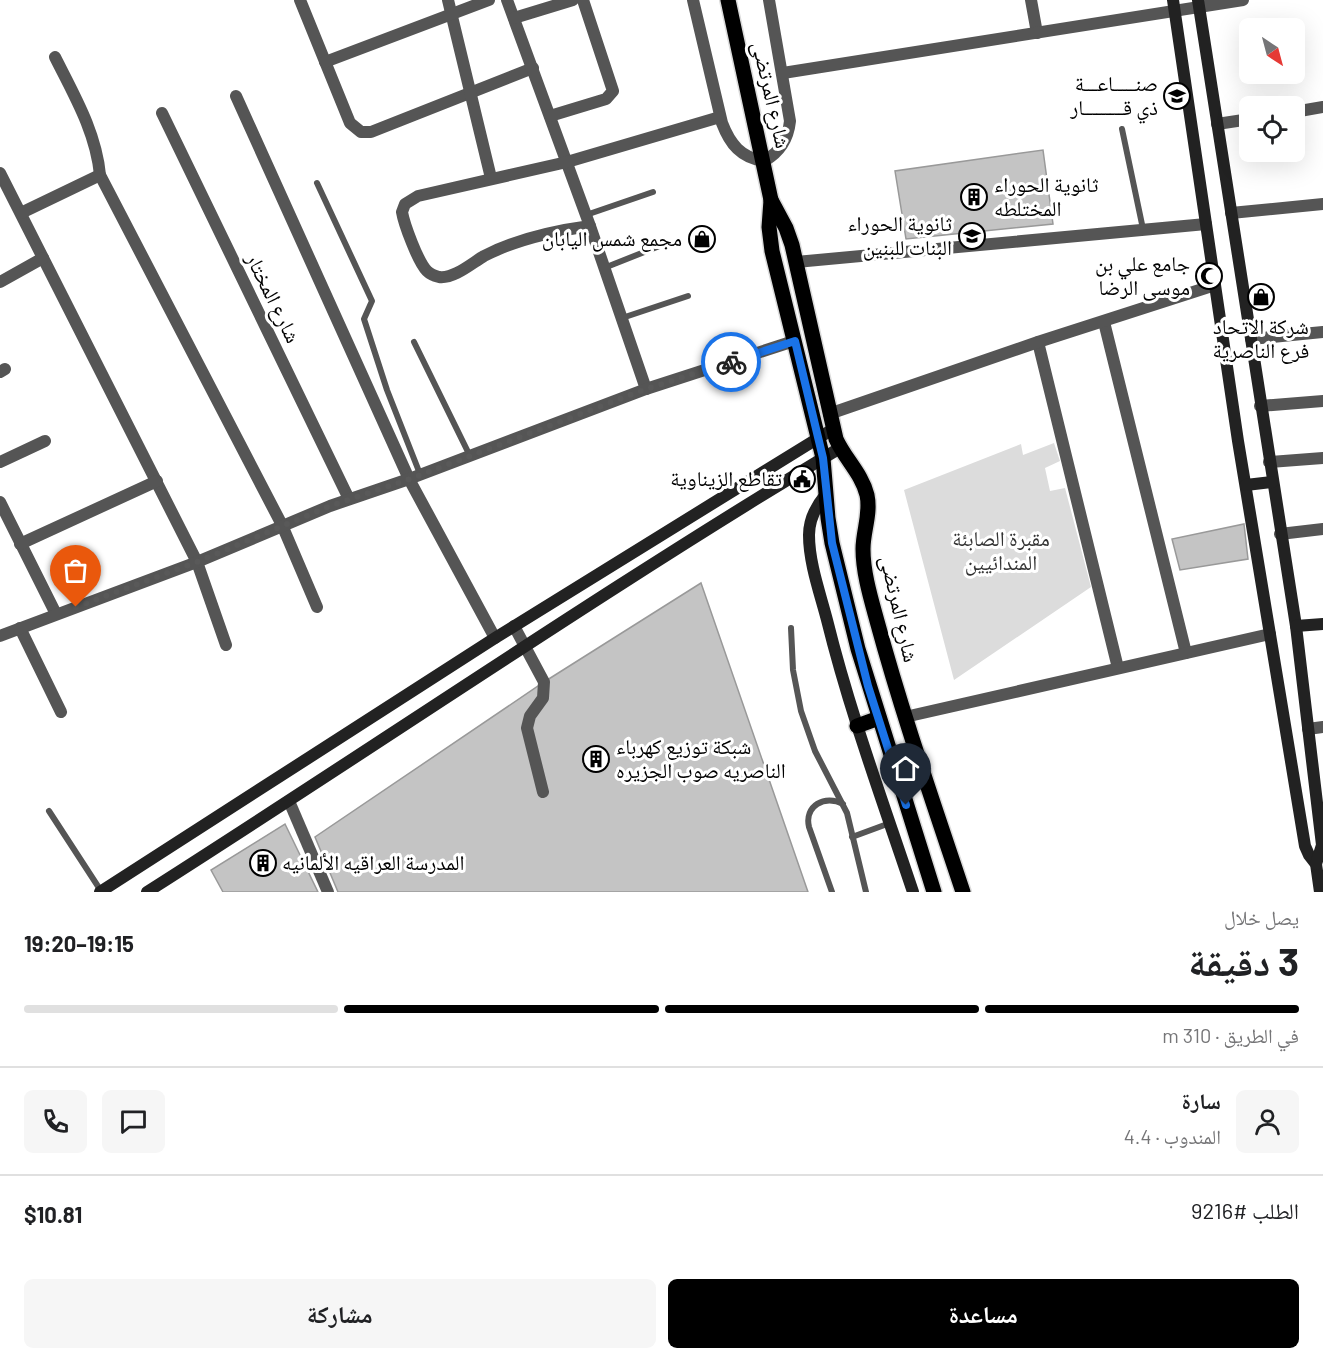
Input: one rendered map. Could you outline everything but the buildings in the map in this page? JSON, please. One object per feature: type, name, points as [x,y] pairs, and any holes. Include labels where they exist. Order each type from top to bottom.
[{"type":"main road","name":"شارع المرتضى","points":[[728,0],[771,200],[770,239],[823,458],[832,543],[858,649],[934,892]]},
{"type":"main road","name":"شارع المرتضى","points":[[771,200],[786,228],[796,262],[831,421],[840,448],[859,476],[867,494],[869,514],[863,548],[877,621],[929,796],[963,892]]},
{"type":"main road","points":[[857,726],[879,718]]},
{"type":"street","points":[[300,0],[350,123],[361,132],[371,132],[533,68]]},
{"type":"street","points":[[448,0],[491,178]]},
{"type":"street","points":[[325,62],[489,0]]},
{"type":"street","points":[[507,0],[567,162],[646,389]]},
{"type":"street","points":[[514,18],[573,0]]},
{"type":"street","points":[[550,116],[606,99],[613,91],[583,0]]},
{"type":"street","points":[[693,0],[720,117],[728,137],[737,149],[749,158],[764,161],[783,145],[789,130],[790,113],[769,0]]},
{"type":"street","points":[[1031,0],[1037,33]]},
{"type":"street","points":[[783,73],[1037,33],[1174,6],[1243,0]]},
{"type":"street","points":[[1198,4],[1296,626],[1322,845],[1316,864],[1320,892]]},
{"type":"street","points":[[1174,6],[1269,634],[1305,846],[1316,864]]},
{"type":"street","points":[[55,57],[93,135],[100,175],[282,525],[317,607]]},
{"type":"street","points":[[236,96],[415,477],[495,638]]},
{"type":"street","points":[[1305,109],[1323,107]]},
{"type":"street","name":"شارع المختار","points":[[162,113],[349,499]]},
{"type":"street","points":[[588,221],[522,240],[485,256],[450,276],[437,276],[431,274],[423,266],[403,216],[405,204],[418,196],[567,162],[720,117]]},
{"type":"street","points":[[1217,124],[1239,121]]},
{"type":"street","points":[[0,173],[197,562],[226,645]]},
{"type":"street","points":[[21,213],[100,175]]},
{"type":"street","points":[[1231,213],[1323,204]]},
{"type":"street","points":[[796,262],[1206,224]]},
{"type":"street","points":[[0,282],[43,258]]},
{"type":"street","points":[[101,892],[495,638],[817,438],[831,421],[1038,342],[1215,285]]},
{"type":"street","points":[[1104,322],[1186,653]]},
{"type":"street","points":[[1251,339],[1323,332]]},
{"type":"street","points":[[0,636],[197,562],[349,499],[415,477],[646,389],[795,341]]},
{"type":"street","points":[[1038,342],[1118,668]]},
{"type":"street","points":[[1260,406],[1323,401]]},
{"type":"street","points":[[0,462],[45,441]]},
{"type":"street","points":[[147,892],[525,646],[840,448]]},
{"type":"street","points":[[1269,462],[1323,458]]},
{"type":"street","points":[[21,544],[157,481]]},
{"type":"street","points":[[1246,485],[1272,482]]},
{"type":"street","points":[[826,494],[819,503],[810,524],[810,547],[833,645],[857,726],[913,892]]},
{"type":"street","points":[[0,502],[56,614]]},
{"type":"street","points":[[1280,534],[1323,528]]},
{"type":"street","points":[[1296,626],[1323,624]]},
{"type":"street","points":[[514,626],[544,682],[543,698],[530,716],[528,728],[543,792]]},
{"type":"street","points":[[20,628],[61,711]]},
{"type":"street","points":[[905,717],[1269,634]]},
{"type":"street","points":[[1308,729],[1323,727]]},
{"type":"street","points":[[289,801],[328,892]]},
{"type":"lane","points":[[1122,129],[1143,229]]},
{"type":"lane","points":[[317,183],[372,301],[364,319],[415,477]]},
{"type":"lane","points":[[588,221],[653,192]]},
{"type":"lane","points":[[604,268],[667,243]]},
{"type":"lane","points":[[622,318],[688,296]]},
{"type":"lane","points":[[414,342],[471,456]]},
{"type":"lane","points":[[790,628],[793,670],[801,711],[815,751],[843,805],[866,892]]},
{"type":"lane","points":[[832,892],[809,827],[808,818],[812,809],[823,801],[831,799],[843,805]]},
{"type":"lane","points":[[49,811],[101,892]]},
{"type":"lane","points":[[852,837],[890,823]]},
{"type":"green space","name":"مقبرة الصابئة المندائيين","points":[[1054,443],[1060,461],[1045,468],[1050,491],[1065,488],[1091,587],[954,680],[904,490],[1021,444],[1023,455]]},
{"type":"way so far","points":[[76,607],[197,562],[330,506],[410,479],[646,389],[731,362]]},
{"type":"place","name":"صنـــــاعـــة ذي قـــــــــار","points":[[1177,96]]},
{"type":"place","name":"ثانوية الحوراء المختلطه","points":[[974,197]]},
{"type":"place","name":"ثانوية الحوراء البنات للبنين","points":[[972,236]]},
{"type":"place","name":"مجمع شمس اليابان","points":[[702,239]]},
{"type":"place","name":"جامع علي بن موسى الرضا","points":[[1209,276]]},
{"type":"place","name":"شركة الاتحاد فرع الناصرية","points":[[1261,297]]},
{"type":"place","name":"تقاطع الزيناوية","points":[[802,479]]},
{"type":"place","name":"شبكة توزيع كهرباء الناصريه صوب الجزيره","points":[[596,759]]},
{"type":"place","name":"المدرسة العراقيه الألمانيه","points":[[263,863]]},
{"type":"route","points":[[731,362],[795,341],[823,458],[826,506],[832,543],[868,686],[906,805]]}]
